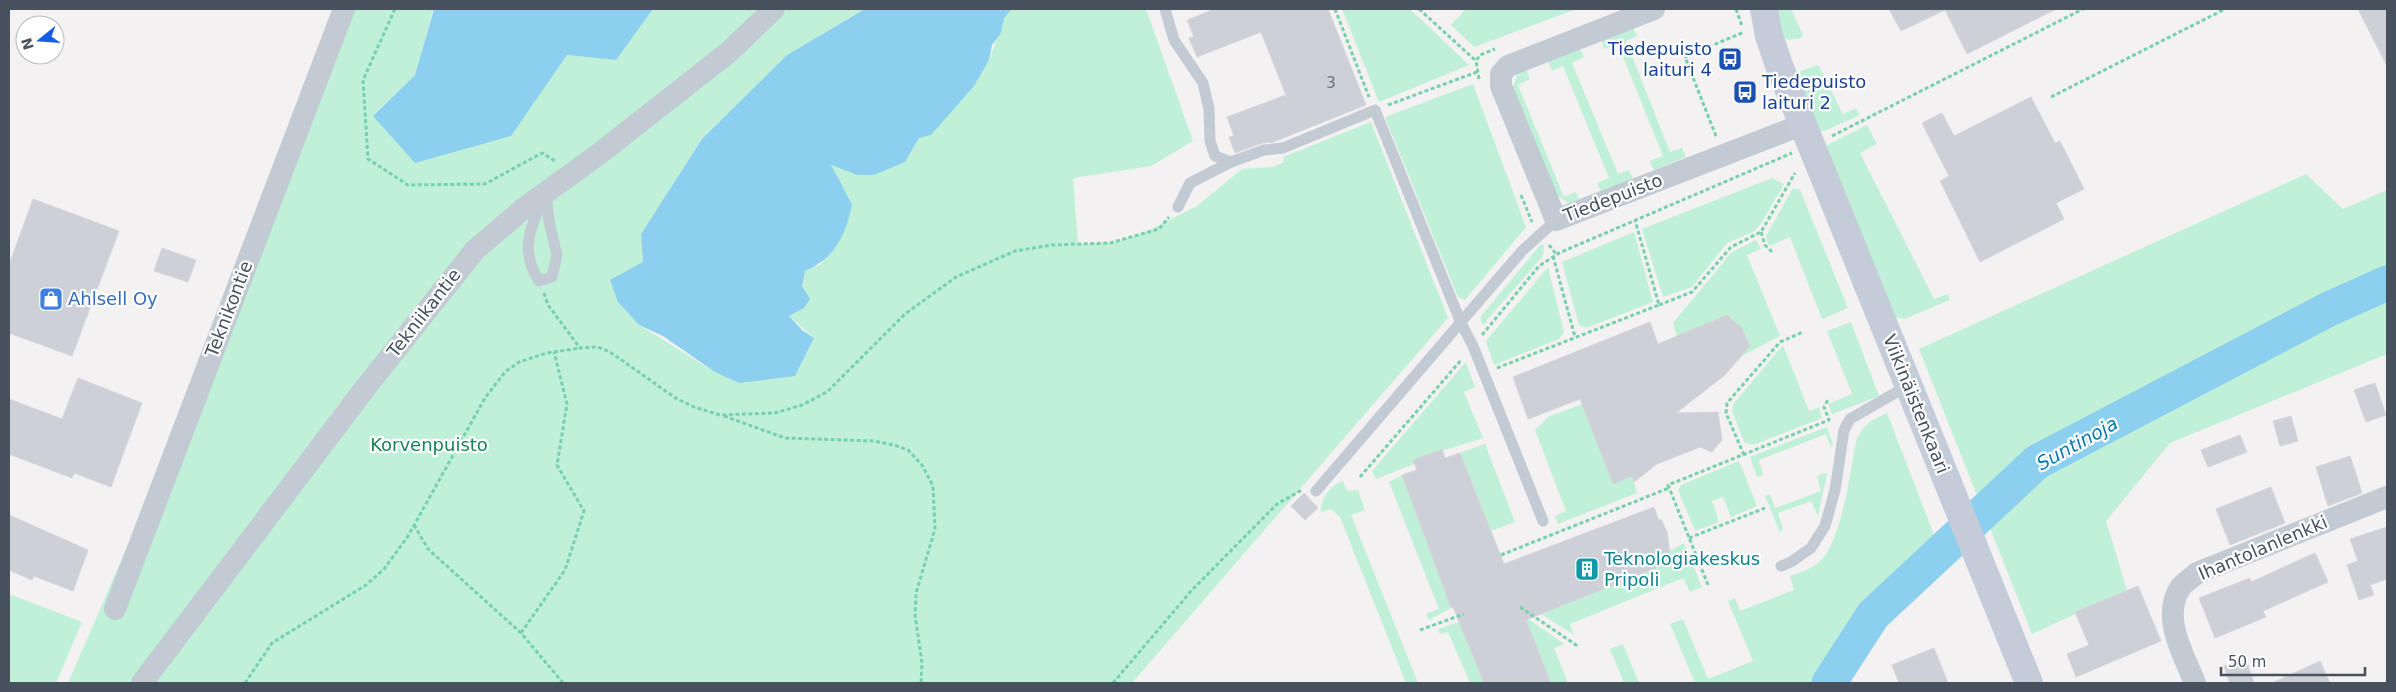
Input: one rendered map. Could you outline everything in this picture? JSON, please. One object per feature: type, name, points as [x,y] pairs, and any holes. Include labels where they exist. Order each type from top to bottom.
[{"type":"street","name":"Teknikontie","points":[[115,609],[344,9]]},
{"type":"street","name":"Tekniikantie","points":[[142,683],[366,387],[469,257],[522,210],[573,173],[729,52],[774,9]]},
{"type":"street","name":"Tiedepuisto","points":[[1654,9],[1508,66],[1501,74],[1501,86],[1556,220],[1724,155],[1808,134]]},
{"type":"street","points":[[1764,9],[1771,43],[1808,134]]},
{"type":"street","name":"Viikinäistenkaari","points":[[1808,134],[2029,683]]},
{"type":"street","name":"Ihantolanlenkki","points":[[2195,683],[2175,632],[2172,608],[2180,587],[2197,574],[2387,496]]},
{"type":"lane","points":[[1165,9],[1174,40],[1203,83],[1209,109],[1210,141],[1215,156],[1230,162]]},
{"type":"lane","points":[[1178,207],[1190,183],[1230,162],[1264,150],[1283,148],[1375,110],[1543,521]]},
{"type":"lane","points":[[546,193],[549,222],[557,255],[552,277],[539,281],[532,271],[528,253],[529,230],[546,193]]},
{"type":"lane","points":[[1316,491],[1522,251],[1556,220]]},
{"type":"lane","points":[[1781,566],[1791,562],[1811,548],[1825,526],[1835,490],[1844,430],[1850,419],[1909,385]]},
{"type":"path","points":[[395,9],[362,80],[368,159],[408,185],[485,184],[542,153],[573,173]]},
{"type":"path","points":[[1335,9],[1375,110],[1476,72]]},
{"type":"path","points":[[1419,9],[1476,61]]},
{"type":"path","points":[[1360,477],[1539,266],[1554,256],[1733,178],[1808,134],[2083,9]]},
{"type":"path","points":[[2051,96],[2224,9]]},
{"type":"path","points":[[1733,178],[1685,57],[1744,32]]},
{"type":"path","points":[[1483,373],[1692,292],[1731,247],[1761,232],[1795,173]]},
{"type":"path","points":[[720,415],[775,413],[802,406],[827,392],[905,314],[956,277],[1015,251],[1052,245],[1110,243],[1159,229],[1178,207]]},
{"type":"path","points":[[1635,220],[1659,304]]},
{"type":"path","points":[[1761,232],[1765,245],[1772,252]]},
{"type":"path","points":[[1554,256],[1575,337]]},
{"type":"path","points":[[539,281],[548,305],[580,348]]},
{"type":"path","points":[[1744,455],[1726,413],[1727,403],[1780,342],[1803,332]]},
{"type":"path","points":[[245,683],[272,643],[366,585],[384,569],[414,525],[494,385],[518,362],[554,352],[598,347],[610,352],[677,399],[785,438],[874,440],[908,450],[922,465],[933,486],[935,529],[916,593],[915,615],[922,663],[921,683]]},
{"type":"path","points":[[521,633],[565,570],[584,511],[557,465],[567,404],[554,352]]},
{"type":"path","points":[[1708,585],[1668,485],[1829,420],[1824,407],[1829,398]]},
{"type":"path","points":[[1114,683],[1192,590],[1277,504],[1330,475]]},
{"type":"path","points":[[1501,555],[1669,488]]},
{"type":"path","points":[[1689,538],[1765,508]]},
{"type":"path","points":[[414,525],[428,549],[521,633],[563,683]]},
{"type":"path","points":[[1520,607],[1579,647]]},
{"type":"path","points":[[1420,630],[1464,614]]},
{"type":"green space","name":"Korvenpuisto","points":[[344,9],[433,10],[415,75],[373,115],[510,136],[567,55],[616,60],[653,9],[865,9],[787,55],[702,139],[641,234],[643,262],[618,302],[639,325],[707,367],[739,383],[814,338],[789,316],[804,308],[802,286],[805,271],[821,264],[852,203],[830,165],[857,175],[874,175],[905,161],[919,138],[931,134],[989,60],[1004,18],[1012,9],[1146,9],[1193,141],[1151,166],[1073,178],[1078,244],[1114,242],[1144,233],[1197,206],[1242,169],[1273,167],[1284,162],[1283,157],[1371,122],[1448,318],[1132,683],[68,683],[223,326]]},
{"type":"green space","points":[[1342,9],[1410,9],[1469,65],[1379,102]]},
{"type":"green space","points":[[1466,9],[1577,9],[1474,47],[1451,25]]},
{"type":"green space","points":[[1777,9],[1791,9],[1803,35],[1801,38],[1788,40],[1783,37]]},
{"type":"green space","points":[[1633,27],[1637,36],[1626,41],[1670,152],[1682,148],[1686,157],[1654,170],[1650,161],[1663,156],[1618,44],[1604,49],[1601,40]]},
{"type":"green space","points":[[1580,48],[1584,57],[1572,63],[1618,174],[1629,170],[1633,179],[1601,192],[1597,183],[1609,178],[1563,66],[1552,71],[1548,61]]},
{"type":"green space","points":[[1818,65],[1843,114],[1856,108],[1860,115],[1824,131],[1818,131],[1797,76],[1801,71]]},
{"type":"green space","points":[[1526,69],[1530,79],[1518,85],[1564,197],[1576,192],[1579,199],[1575,202],[1568,203],[1556,194],[1513,88],[1518,72]]},
{"type":"green space","points":[[1473,84],[1526,227],[1465,300],[1458,297],[1385,117]]},
{"type":"green space","points":[[1867,125],[1877,144],[1860,153],[1934,299],[1948,294],[1950,300],[1904,319],[1895,317],[1826,151],[1827,145]]},
{"type":"green space","points":[[2306,174],[2343,209],[2387,190],[2387,354],[2170,443],[2106,521],[2127,590],[2032,634],[1919,349]]},
{"type":"green space","points":[[1772,178],[1784,184],[1761,224],[1753,232],[1727,243],[1692,287],[1663,297],[1642,229]]},
{"type":"green space","points":[[1793,188],[1800,190],[1848,308],[1822,319],[1790,237],[1769,246],[1766,236]]},
{"type":"green space","points":[[1634,232],[1653,302],[1586,328],[1579,325],[1562,262]]},
{"type":"green space","points":[[1756,240],[1761,249],[1747,255],[1780,336],[1742,356],[1750,346],[1744,333],[1727,315],[1677,336],[1673,323],[1732,252]]},
{"type":"green space","points":[[1541,244],[1544,246],[1543,256],[1487,320],[1485,325],[1481,323],[1481,316]]},
{"type":"green space","points":[[1548,267],[1564,332],[1559,339],[1494,365],[1486,341]]},
{"type":"green space","points":[[1851,322],[1879,396],[1832,414],[1828,404],[1852,394],[1827,331]]},
{"type":"green space","points":[[1783,345],[1809,411],[1819,407],[1822,418],[1753,445],[1744,442],[1732,411],[1734,403]]},
{"type":"green space","points":[[1466,362],[1475,387],[1464,392],[1483,438],[1413,460],[1414,464],[1376,479],[1372,471]]},
{"type":"green space","points":[[1582,404],[1613,483],[1632,476],[1637,493],[1558,524],[1555,516],[1566,511],[1535,430],[1548,417]]},
{"type":"green space","points":[[1887,413],[1934,535],[1863,610],[1815,683],[1695,683],[1670,624],[1683,619],[1708,679],[1753,661],[1728,601],[1735,598],[1740,611],[1794,590],[1790,576],[1812,567],[1823,558],[1833,540],[1841,516],[1858,437],[1862,429],[1869,423]]},
{"type":"green space","points":[[1827,427],[1833,444],[1831,448],[1826,434],[1759,460],[1763,475],[1757,477],[1750,457]]},
{"type":"green space","points":[[1485,444],[1515,522],[1491,531],[1460,453]]},
{"type":"green space","points":[[1739,461],[1757,506],[1731,517],[1723,497],[1712,501],[1719,522],[1695,531],[1678,490],[1681,485]]},
{"type":"green space","points":[[1827,474],[1818,516],[1811,501],[1778,513],[1783,529],[1780,532],[1765,496],[1770,494],[1775,508],[1821,491],[1817,476]]},
{"type":"green space","points":[[1402,475],[1451,608],[1429,620],[1426,614],[1439,609],[1389,482]]},
{"type":"green space","points":[[1343,481],[1347,491],[1358,490],[1365,510],[1351,515],[1418,683],[1406,683],[1340,517],[1331,509],[1321,512],[1324,497],[1334,486]]},
{"type":"green space","points":[[1684,543],[1702,587],[1690,592],[1683,578],[1570,624],[1574,635],[1541,614],[1671,562],[1669,551]]},
{"type":"green space","points":[[9,594],[82,622],[56,683],[9,683]]},
{"type":"green space","points":[[1524,616],[1564,644],[1554,648],[1568,683],[1551,683]]},
{"type":"green space","points":[[1459,622],[1484,683],[1470,683],[1448,632],[1440,634],[1438,629]]},
{"type":"green space","points":[[1623,644],[1639,683],[1624,683],[1610,649]]},
{"type":"water","points":[[434,9],[653,9],[616,60],[567,55],[511,136],[415,163],[373,116],[415,75]]},
{"type":"water","points":[[865,9],[1012,9],[1004,18],[1001,33],[992,45],[989,60],[974,86],[931,135],[919,138],[905,162],[874,175],[857,175],[831,165],[852,204],[846,226],[838,244],[831,252],[815,266],[805,271],[802,286],[810,299],[804,308],[789,316],[802,330],[814,338],[795,376],[739,383],[715,372],[663,336],[639,325],[618,302],[610,280],[643,262],[641,234],[702,139],[787,55]]},
{"type":"building","points":[[1215,9],[1328,9],[1366,105],[1273,142],[1262,143],[1235,153],[1229,137],[1234,136],[1227,117],[1286,95],[1261,32],[1197,57],[1189,38],[1194,37],[1187,20]]},
{"type":"building","points":[[1889,9],[2056,9],[1967,54],[1945,10],[1901,31]]},
{"type":"building","points":[[2358,9],[2387,9],[2387,66]]},
{"type":"building","points":[[2031,97],[2055,143],[2060,141],[2084,189],[2056,203],[2064,219],[1980,262],[1940,181],[1949,176],[1922,123],[1942,113],[1954,136]]},
{"type":"building","name":"Ahlsell Oy","points":[[33,199],[119,231],[72,356],[9,333],[9,265]]},
{"type":"building","points":[[162,248],[196,260],[188,282],[154,271]]},
{"type":"building","points":[[1727,315],[1742,328],[1750,346],[1725,375],[1676,413],[1718,412],[1722,440],[1712,452],[1700,447],[1657,464],[1634,482],[1632,476],[1613,484],[1580,399],[1528,419],[1513,377],[1650,322],[1658,344]]},
{"type":"building","points":[[78,378],[142,403],[111,487],[74,473],[72,478],[9,454],[9,399],[62,419]]},
{"type":"building","points":[[2375,383],[2386,415],[2366,422],[2354,390]]},
{"type":"building","points":[[2291,416],[2298,441],[2280,446],[2273,421]]},
{"type":"building","points":[[2240,435],[2247,452],[2208,467],[2201,450]]},
{"type":"building","name":"Teknologiakeskus Pripoli","points":[[1442,449],[1445,458],[1460,453],[1504,564],[1654,507],[1659,521],[1661,519],[1667,532],[1671,562],[1526,620],[1551,683],[1484,683],[1453,607],[1451,608],[1402,475],[1417,470],[1413,460]]},
{"type":"building","points":[[2350,456],[2362,493],[2328,506],[2316,467]]},
{"type":"building","points":[[2271,487],[2285,523],[2230,545],[2216,509]]},
{"type":"building","points":[[1304,493],[1318,508],[1305,520],[1291,506]]},
{"type":"building","points":[[9,515],[88,550],[73,591],[34,576],[32,580],[9,570]]},
{"type":"building","points":[[2387,527],[2387,579],[2370,585],[2374,595],[2359,600],[2347,565],[2358,561],[2350,539]]},
{"type":"building","points":[[2315,553],[2328,582],[2263,611],[2266,617],[2215,638],[2199,598],[2250,578],[2251,582]]},
{"type":"building","points":[[2138,586],[2161,641],[2076,677],[2067,654],[2089,645],[2075,612]]},
{"type":"building","points":[[1934,648],[1948,683],[1899,683],[1892,665]]},
{"type":"building","points":[[2246,659],[2254,683],[2230,683],[2224,666]]},
{"type":"building","points":[[2320,661],[2330,683],[2272,683]]},
{"type":"waterway","name":"Suntinoja","points":[[1829,683],[1873,615],[2037,462],[2329,309],[2387,283]]},
{"type":"place","name":"Tiedepuisto laituri 4","points":[[1730,59]]},
{"type":"place","name":"Tiedepuisto laituri 2","points":[[1745,92]]},
{"type":"place","name":"Ahlsell Oy","points":[[51,299]]},
{"type":"place","name":"Teknologiakeskus Pripoli","points":[[1587,569]]}]
